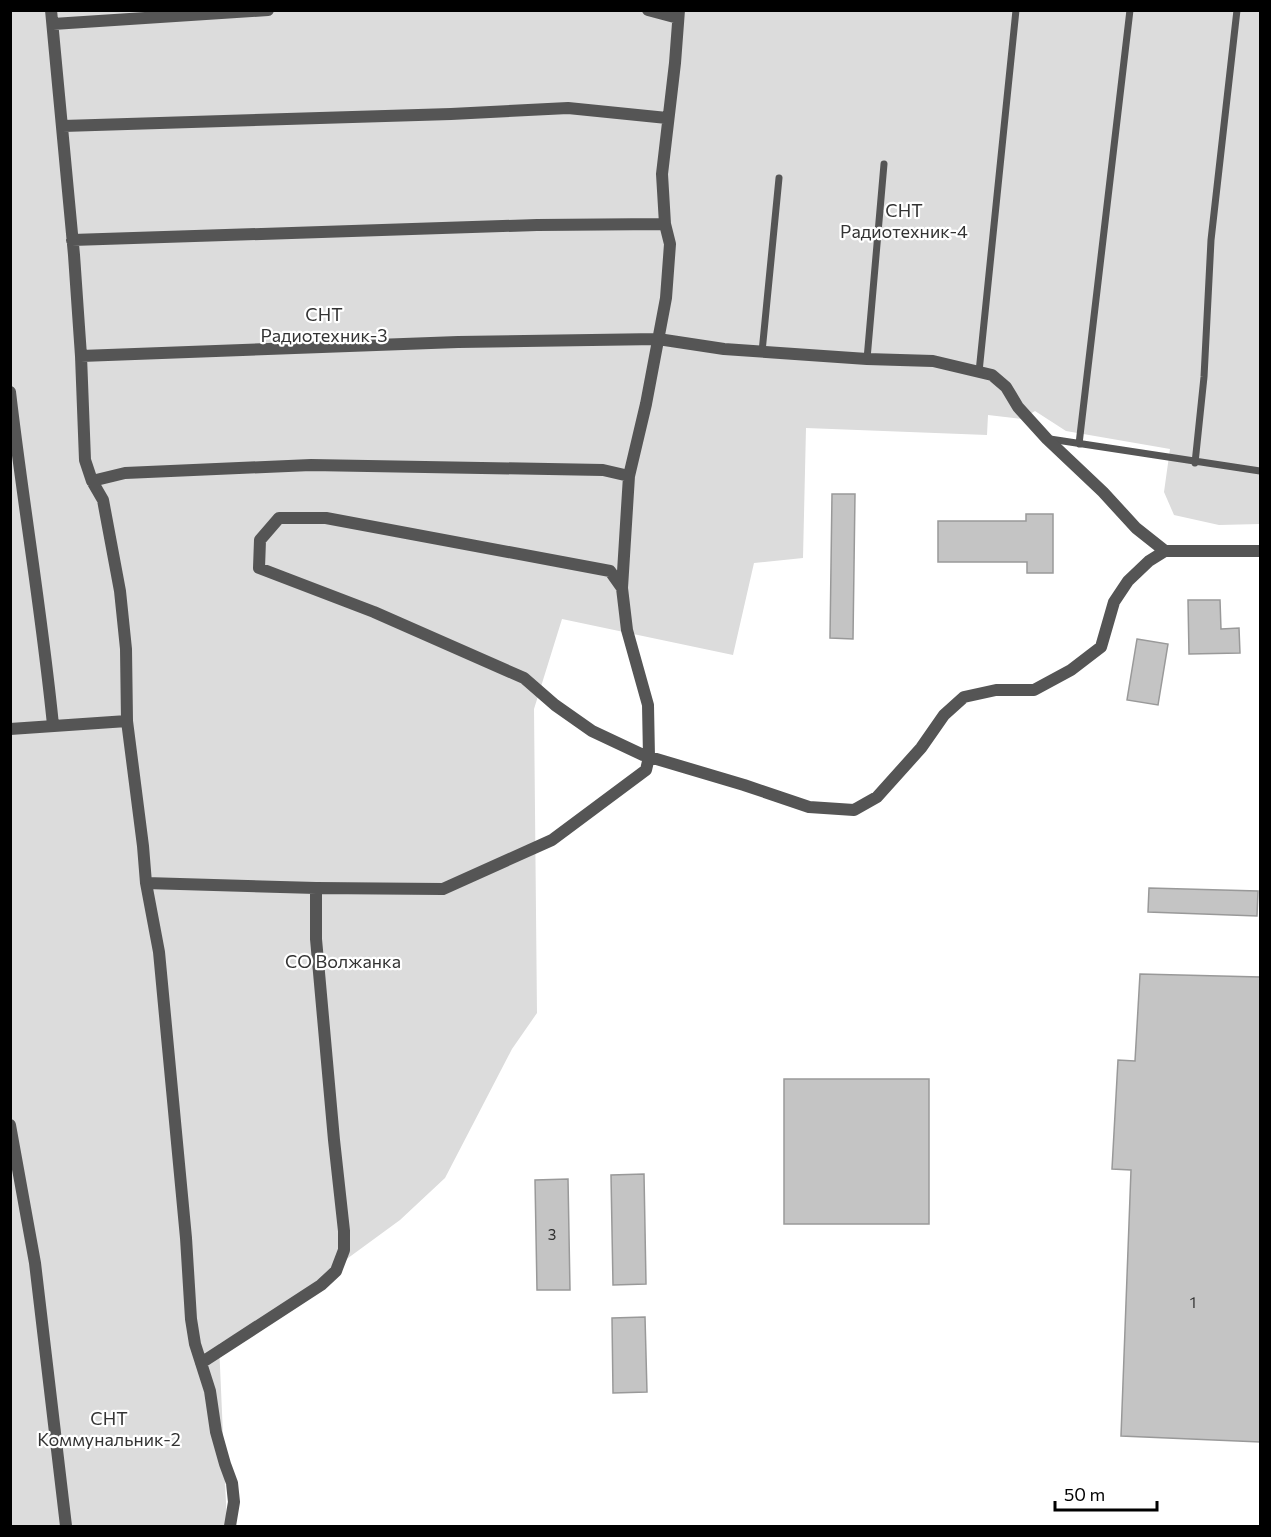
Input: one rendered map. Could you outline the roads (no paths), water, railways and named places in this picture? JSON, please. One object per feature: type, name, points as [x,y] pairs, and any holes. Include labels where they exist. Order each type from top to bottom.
[{"type":"street","points":[[51,10],[63,126],[81,356],[85,460],[92,481],[103,500],[120,591],[126,649],[127,721],[146,884],[159,952],[186,1238],[191,1319],[201,1364],[210,1391],[216,1432],[232,1483],[234,1502],[230,1527]]},
{"type":"street","points":[[53,24],[268,10]]},
{"type":"street","points":[[146,884],[444,889],[552,840],[646,770],[649,757],[648,705],[627,630],[622,588],[629,476],[666,298],[670,244],[665,224],[662,174],[679,14],[648,10]]},
{"type":"street","points":[[63,126],[428,115],[568,108],[667,118]]},
{"type":"street","points":[[72,240],[537,225],[665,224]]},
{"type":"street","points":[[81,356],[446,342],[658,339],[724,349],[867,360],[933,361],[992,375],[1006,387],[1018,407],[1047,439],[1103,492],[1136,528],[1165,551]]},
{"type":"street","points":[[10,392],[30,550],[37,583],[53,725]]},
{"type":"street","points":[[92,481],[124,473],[311,465],[603,470],[629,476]]},
{"type":"street","points":[[622,588],[610,571],[327,518],[279,518],[260,540],[259,568],[374,612],[524,678],[555,705],[592,731],[649,757],[809,807],[854,810],[877,798],[921,748],[944,715],[964,697],[996,690],[1034,690],[1071,670],[1101,647],[1114,602],[1128,581],[1149,561],[1165,551],[1260,551]]},
{"type":"street","points":[[10,729],[127,721]]},
{"type":"street","points":[[201,1364],[321,1285],[336,1271],[344,1250],[316,939],[316,888]]},
{"type":"street","points":[[10,1125],[35,1263],[66,1527]]},
{"type":"lane","points":[[979,372],[1016,10]]},
{"type":"lane","points":[[1079,444],[1130,10]]},
{"type":"lane","points":[[1196,463],[1204,377],[1211,240],[1237,10]]},
{"type":"lane","points":[[867,360],[884,164]]},
{"type":"lane","points":[[762,352],[779,178]]},
{"type":"lane","points":[[1047,439],[1260,471]]},
{"type":"park label","name":"СНТ Радиотехник-4","points":[[904,221]]},
{"type":"park label","name":"СНТ Радиотехник-3","points":[[324,325]]},
{"type":"park label","name":"СО Волжанка","points":[[343,962]]},
{"type":"park label","name":"СНТ Коммунальник-2","points":[[109,1429]]}]
